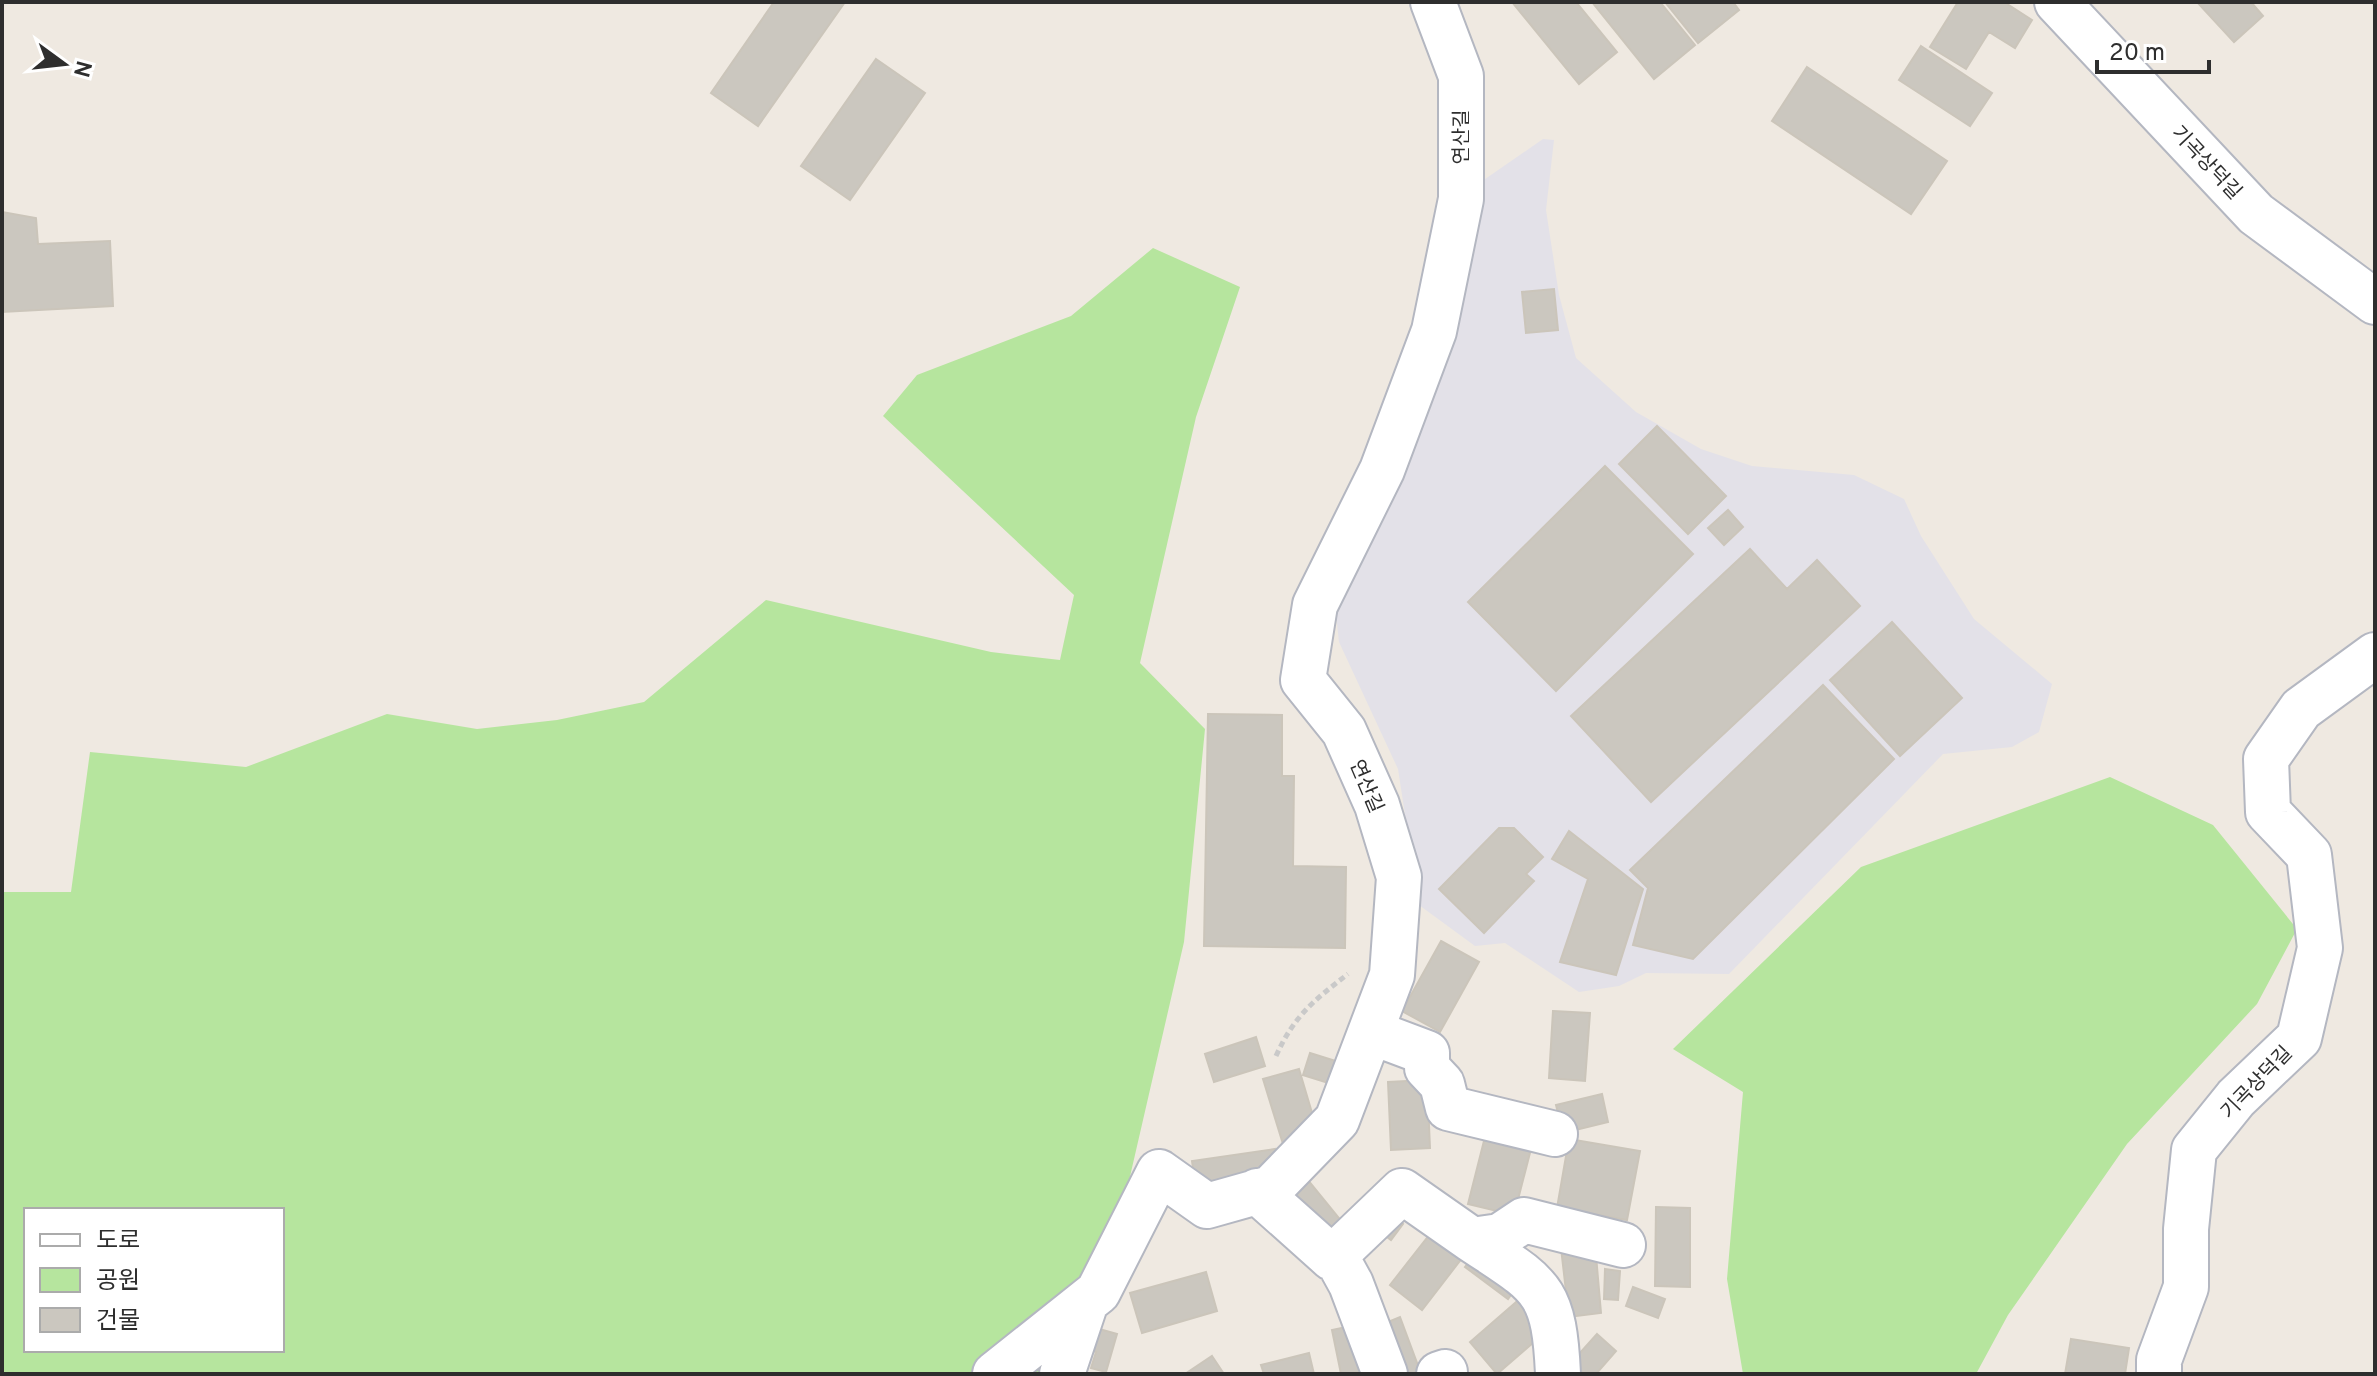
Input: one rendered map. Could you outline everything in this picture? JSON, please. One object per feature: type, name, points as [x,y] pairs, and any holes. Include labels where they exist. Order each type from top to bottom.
[{"type":"street","name":"연산길","points":[[995,1374],[1098,1292],[1159,1172],[1207,1206],[1271,1188],[1337,1120],[1392,975],[1399,877],[1377,805],[1344,731],[1303,680],[1315,605],[1382,470],[1434,331],[1461,199],[1461,76],[1433,2]]},
{"type":"street","name":"기곡상덕길","points":[[2057,2],[2256,214],[2375,302]]},
{"type":"street","name":"기곡상덕길","points":[[2159,1374],[2159,1360],[2186,1287],[2186,1229],[2194,1150],[2236,1098],[2299,1038],[2320,948],[2309,855],[2268,812],[2266,759],[2301,709],[2375,655]]},
{"type":"street","points":[[1371,1032],[1427,1053],[1427,1068],[1442,1084],[1448,1108],[1555,1134]]},
{"type":"street","points":[[1257,1191],[1332,1258],[1402,1191],[1535,1282],[1555,1319],[1558,1374]]},
{"type":"street","points":[[1472,1240],[1500,1236],[1524,1220],[1623,1245]]},
{"type":"street","points":[[1335,1255],[1351,1284],[1385,1374]]},
{"type":"street","points":[[1062,1374],[1086,1302]]},
{"type":"path","points":[[1276,1056],[1291,1024],[1314,999],[1360,964],[1393,960]]},
{"type":"shaded area","points":[[1543,139],[1554,140],[1546,210],[1559,295],[1576,358],[1636,412],[1701,449],[1752,466],[1854,475],[1904,499],[1921,536],[1974,619],[2052,684],[2039,732],[2012,747],[1943,754],[1729,974],[1646,973],[1619,986],[1579,992],[1505,943],[1475,946],[1419,905],[1398,769],[1339,642],[1334,597],[1434,384],[1466,291],[1475,186]]},
{"type":"green space","points":[[1153,248],[1240,287],[1196,417],[1140,663],[1205,729],[1184,942],[1117,1233],[1045,1374],[2,1374],[2,892],[71,892],[90,752],[246,767],[387,714],[477,729],[557,720],[644,702],[766,600],[991,652],[1060,660],[1074,595],[883,416],[917,375],[1071,316]]},
{"type":"green space","points":[[2110,777],[2213,825],[2297,929],[2257,1004],[2127,1144],[2008,1315],[1976,1374],[1743,1374],[1727,1279],[1743,1092],[1673,1049],[1861,867]]},
{"type":"building","points":[[774,2],[845,2],[758,126],[711,93]]},
{"type":"building","points":[[1512,2],[1576,2],[1617,52],[1579,84]]},
{"type":"building","points":[[1592,2],[1660,2],[1695,45],[1654,79]]},
{"type":"building","points":[[1665,2],[1733,2],[1739,10],[1698,43]]},
{"type":"building","points":[[1958,2],[2004,2],[2032,20],[2015,48],[1989,32],[1966,69],[1930,47]]},
{"type":"building","points":[[2197,2],[2251,2],[2263,16],[2234,42]]},
{"type":"building","points":[[1921,46],[1992,93],[1970,126],[1899,80]]},
{"type":"building","points":[[876,59],[925,93],[850,200],[801,166]]},
{"type":"building","points":[[1807,67],[1947,161],[1911,214],[1772,121]]},
{"type":"building","points":[[2,212],[36,218],[38,244],[110,241],[113,306],[2,312]]},
{"type":"building","points":[[1554,289],[1558,330],[1526,333],[1522,292]]},
{"type":"building","points":[[1657,426],[1726,496],[1688,534],[1619,464]]},
{"type":"building","points":[[1605,466],[1693,554],[1556,691],[1468,602]]},
{"type":"building","points":[[1728,510],[1743,527],[1724,545],[1708,528]]},
{"type":"building","points":[[1750,549],[1787,589],[1817,560],[1860,606],[1651,802],[1571,716]]},
{"type":"building","points":[[1892,622],[1962,698],[1900,756],[1830,680]]},
{"type":"building","points":[[1823,685],[1894,759],[1693,959],[1633,945],[1648,888],[1630,870]]},
{"type":"building","points":[[1208,714],[1282,715],[1282,776],[1294,776],[1293,866],[1346,867],[1345,948],[1204,946]]},
{"type":"building","points":[[1499,828],[1514,828],[1543,857],[1526,874],[1534,881],[1484,933],[1439,889]]},
{"type":"building","points":[[1569,831],[1643,889],[1616,975],[1560,962],[1588,879],[1552,859]]},
{"type":"building","points":[[1441,941],[1479,962],[1440,1032],[1402,1011]]},
{"type":"building","points":[[1553,1011],[1590,1013],[1585,1081],[1549,1078]]},
{"type":"building","points":[[1256,1037],[1265,1066],[1214,1082],[1205,1054]]},
{"type":"building","points":[[1310,1053],[1345,1064],[1338,1086],[1303,1075]]},
{"type":"building","points":[[1299,1069],[1318,1133],[1283,1144],[1263,1079]]},
{"type":"building","points":[[1427,1080],[1430,1148],[1391,1150],[1388,1082]]},
{"type":"building","points":[[1602,1094],[1608,1122],[1563,1133],[1556,1105]]},
{"type":"building","points":[[1486,1133],[1532,1145],[1514,1215],[1468,1204]]},
{"type":"building","points":[[1569,1139],[1640,1151],[1627,1220],[1557,1208]]},
{"type":"building","points":[[1275,1149],[1279,1175],[1196,1187],[1192,1161]]},
{"type":"building","points":[[1307,1179],[1343,1223],[1321,1241],[1284,1197]]},
{"type":"building","points":[[1656,1207],[1690,1208],[1690,1287],[1655,1286]]},
{"type":"building","points":[[1390,1214],[1403,1224],[1391,1240],[1378,1230]]},
{"type":"building","points":[[1434,1229],[1466,1253],[1422,1310],[1390,1285]]},
{"type":"building","points":[[1595,1244],[1601,1313],[1569,1317],[1561,1248]]},
{"type":"building","points":[[1479,1248],[1522,1279],[1508,1299],[1465,1267]]},
{"type":"building","points":[[1605,1269],[1620,1271],[1618,1300],[1604,1299]]},
{"type":"building","points":[[1206,1272],[1217,1311],[1142,1333],[1130,1293]]},
{"type":"building","points":[[1633,1287],[1665,1299],[1658,1318],[1626,1306]]},
{"type":"building","points":[[1522,1297],[1549,1329],[1497,1374],[1470,1342]]},
{"type":"building","points":[[1400,1317],[1420,1371],[1411,1374],[1396,1374],[1378,1326]]},
{"type":"building","points":[[1361,1324],[1371,1371],[1341,1374],[1332,1330]]},
{"type":"building","points":[[1085,1325],[1117,1334],[1106,1372],[1091,1368],[1096,1352],[1079,1347]]},
{"type":"building","points":[[1597,1334],[1616,1351],[1596,1374],[1584,1374],[1571,1363]]},
{"type":"building","points":[[2071,1339],[2129,1348],[2125,1374],[2065,1374]]},
{"type":"building","points":[[1309,1353],[1314,1374],[1264,1374],[1261,1365]]},
{"type":"building","points":[[1212,1356],[1224,1374],[1185,1374]]}]
